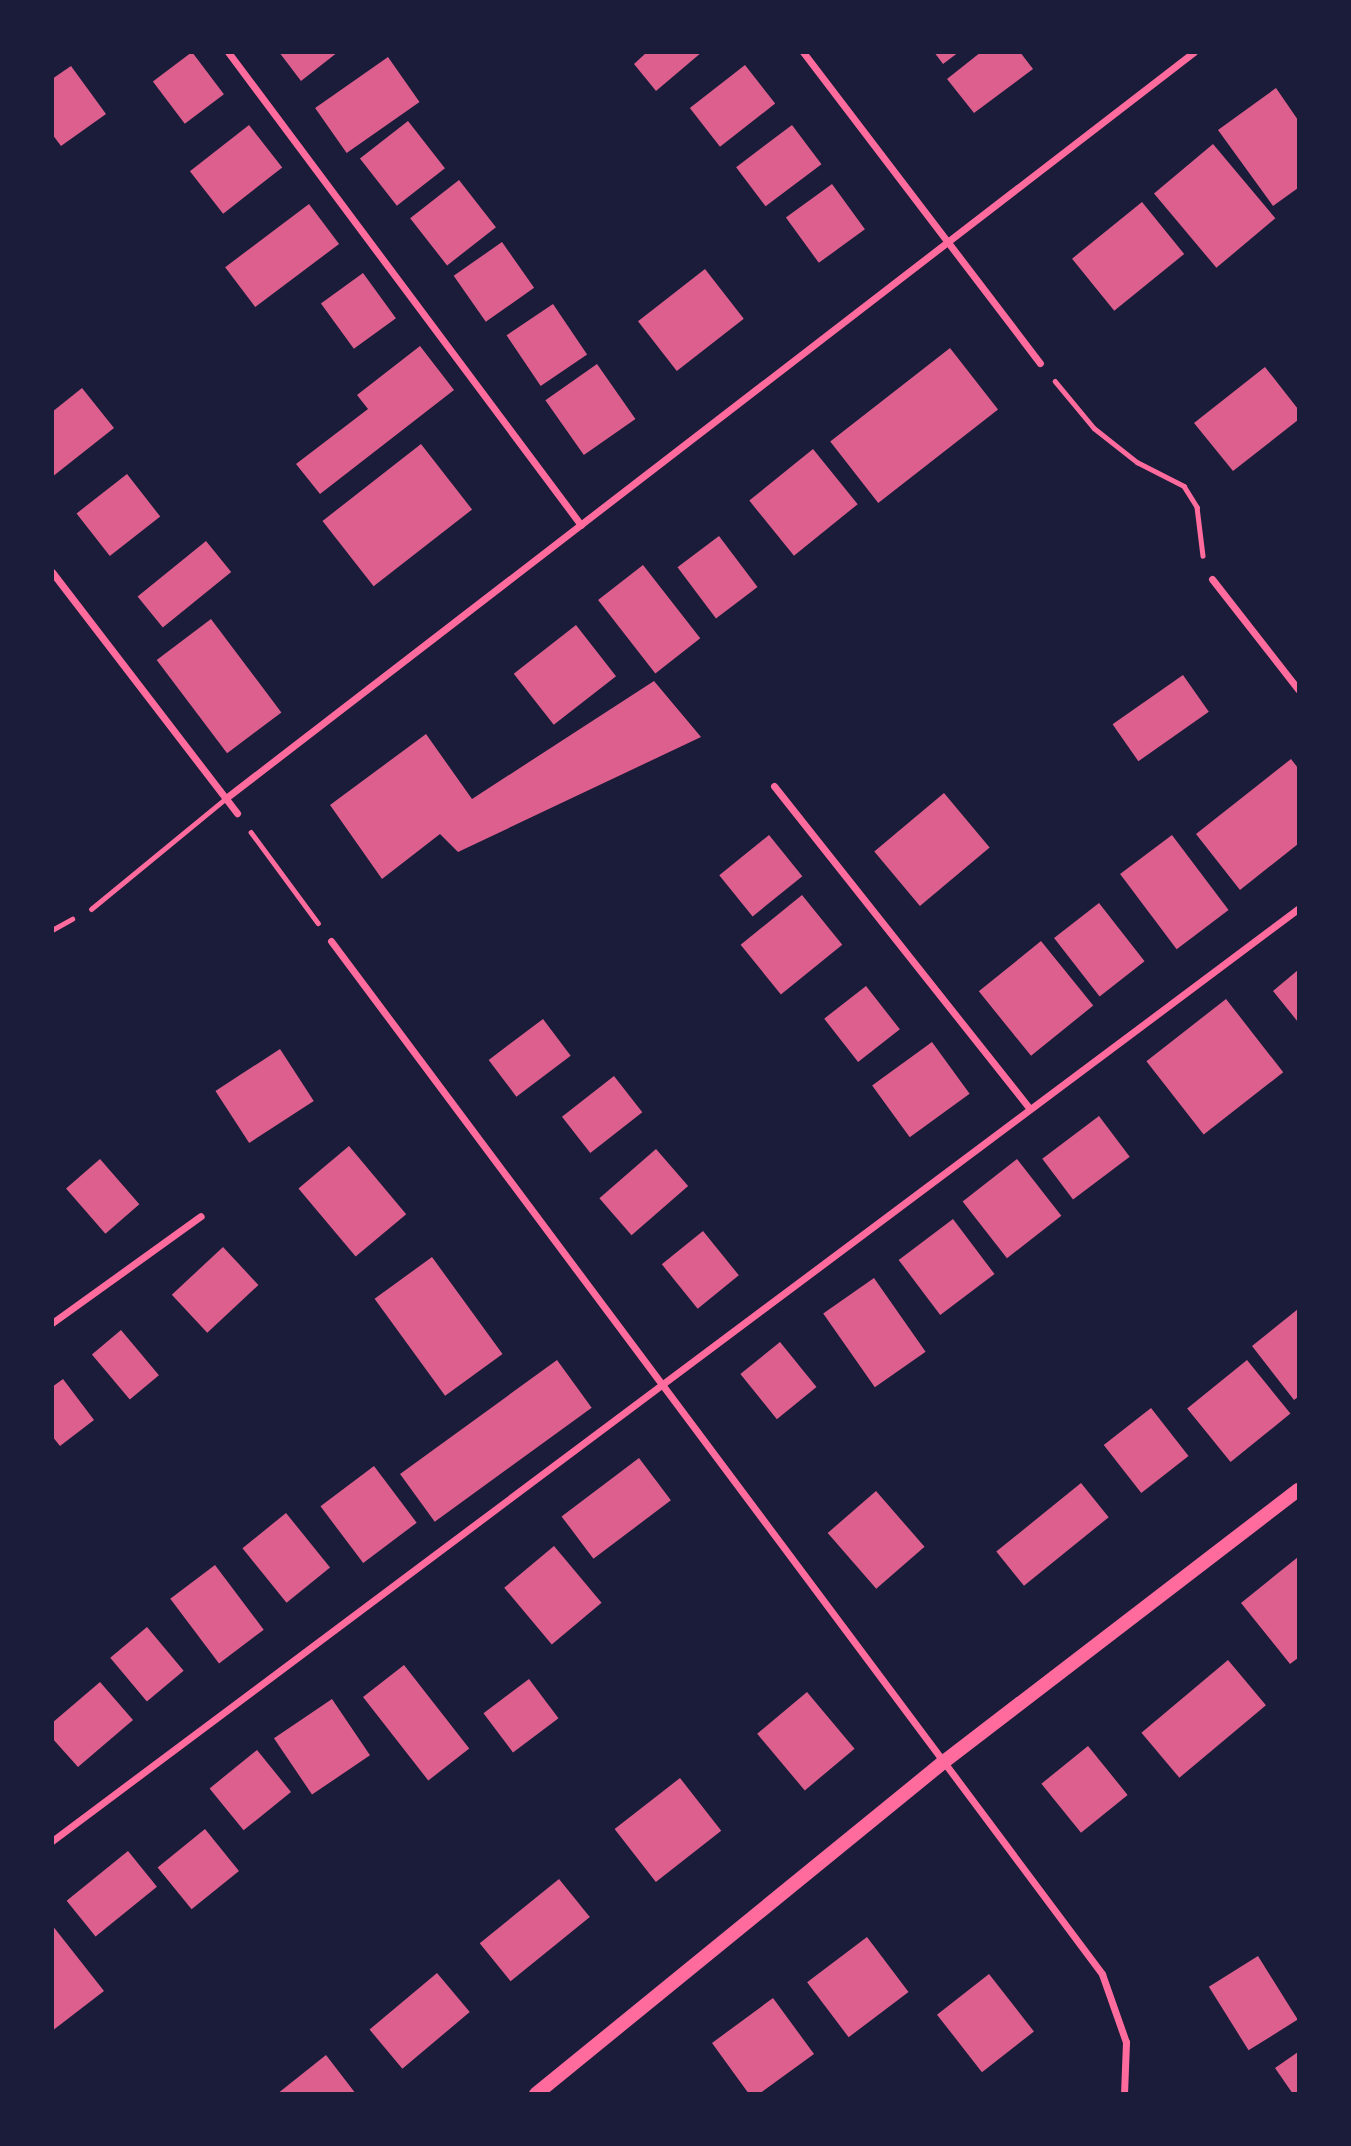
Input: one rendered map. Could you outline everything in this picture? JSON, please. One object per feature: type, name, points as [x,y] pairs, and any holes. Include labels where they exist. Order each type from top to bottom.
[{"type":"main road","points":[[536,2094],[941,1764],[1298,1490]]},
{"type":"street","points":[[228,52],[581,525]]},
{"type":"street","points":[[803,52],[1040,363]]},
{"type":"street","points":[[226,798],[1195,52]]},
{"type":"street","points":[[52,572],[237,813]]},
{"type":"street","points":[[1212,579],[1298,689]]},
{"type":"street","points":[[774,786],[1029,1108]]},
{"type":"street","points":[[52,1841],[662,1380],[1298,909]]},
{"type":"street","points":[[331,941],[662,1380],[941,1764],[1077,1941],[1119,2010],[1124,2094]]},
{"type":"street","points":[[52,1323],[201,1216]]},
{"type":"lane","points":[[91,909],[226,798]]},
{"type":"path","points":[[1040,363],[1094,428],[1137,462],[1184,486],[1198,508],[1204,566]]},
{"type":"path","points":[[237,813],[331,941]]},
{"type":"building","points":[[192,52],[224,94],[185,124],[153,81]]},
{"type":"building","points":[[279,52],[338,52],[301,81]]},
{"type":"building","points":[[647,52],[702,52],[656,91],[634,64]]},
{"type":"building","points":[[934,52],[959,52],[943,64]]},
{"type":"building","points":[[981,52],[1020,52],[1033,69],[974,113],[947,79]]},
{"type":"building","points":[[388,57],[420,102],[347,153],[315,108]]},
{"type":"building","points":[[745,65],[775,104],[720,147],[690,108]]},
{"type":"building","points":[[71,66],[106,114],[61,146],[52,134],[52,79]]},
{"type":"building","points":[[1276,88],[1298,120],[1298,188],[1273,206],[1218,130]]},
{"type":"building","points":[[408,121],[445,168],[397,206],[360,159]]},
{"type":"building","points":[[249,125],[282,168],[223,214],[190,171]]},
{"type":"building","points":[[792,125],[821,164],[766,206],[736,167]]},
{"type":"building","points":[[1213,144],[1275,218],[1216,268],[1154,193]]},
{"type":"building","points":[[459,180],[496,227],[447,265],[410,218]]},
{"type":"building","points":[[832,184],[865,229],[819,263],[786,218]]},
{"type":"building","points":[[1142,202],[1184,254],[1114,311],[1072,259]]},
{"type":"building","points":[[309,204],[339,244],[255,307],[225,267]]},
{"type":"building","points":[[502,242],[534,288],[486,322],[454,276]]},
{"type":"building","points":[[705,269],[744,319],[677,371],[638,321]]},
{"type":"building","points":[[363,273],[396,318],[354,349],[321,304]]},
{"type":"building","points":[[553,304],[587,355],[541,386],[507,335]]},
{"type":"building","points":[[420,346],[454,390],[320,494],[296,464],[368,409],[357,395]]},
{"type":"building","points":[[950,348],[998,409],[878,503],[830,442]]},
{"type":"building","points":[[597,364],[635,419],[584,455],[545,400]]},
{"type":"building","points":[[1265,367],[1298,409],[1298,420],[1233,471],[1194,423]]},
{"type":"building","points":[[82,388],[114,428],[52,477],[52,412]]},
{"type":"building","points":[[421,444],[472,509],[374,586],[322,521]]},
{"type":"building","points":[[813,449],[858,504],[794,556],[749,501]]},
{"type":"building","points":[[127,474],[160,517],[110,556],[77,513]]},
{"type":"building","points":[[719,536],[758,587],[716,618],[677,567]]},
{"type":"building","points":[[206,541],[231,572],[163,627],[138,596]]},
{"type":"building","points":[[643,565],[700,638],[655,673],[598,600]]},
{"type":"building","points":[[211,619],[281,712],[227,753],[157,660]]},
{"type":"building","points":[[576,625],[616,676],[554,725],[514,674]]},
{"type":"building","points":[[1183,675],[1209,712],[1138,761],[1113,724]]},
{"type":"building","points":[[654,681],[701,737],[458,852],[440,834],[382,879],[330,805],[426,734],[472,799]]},
{"type":"building","points":[[1291,759],[1298,768],[1298,844],[1240,890],[1196,834]]},
{"type":"building","points":[[944,793],[990,847],[920,906],[874,851]]},
{"type":"building","points":[[769,835],[802,876],[753,916],[719,875]]},
{"type":"building","points":[[1172,835],[1229,910],[1177,949],[1120,874]]},
{"type":"building","points":[[802,895],[842,945],[781,994],[741,945]]},
{"type":"building","points":[[1099,903],[1145,961],[1100,996],[1054,938]]},
{"type":"building","points":[[1041,941],[1093,1006],[1031,1056],[979,991]]},
{"type":"building","points":[[1298,970],[1298,1022],[1273,991]]},
{"type":"building","points":[[866,986],[900,1029],[858,1062],[824,1019]]},
{"type":"building","points":[[1226,999],[1283,1072],[1204,1134],[1146,1061]]},
{"type":"building","points":[[543,1019],[571,1056],[516,1097],[489,1060]]},
{"type":"building","points":[[932,1042],[970,1094],[910,1137],[872,1085]]},
{"type":"building","points":[[280,1049],[314,1101],[249,1143],[215,1091]]},
{"type":"building","points":[[614,1076],[642,1112],[590,1153],[562,1117]]},
{"type":"building","points":[[1099,1116],[1130,1157],[1073,1199],[1042,1159]]},
{"type":"building","points":[[349,1146],[406,1214],[356,1257],[298,1188]]},
{"type":"building","points":[[656,1149],[688,1186],[632,1235],[599,1198]]},
{"type":"building","points":[[100,1159],[139,1204],[105,1234],[66,1189]]},
{"type":"building","points":[[1017,1159],[1061,1216],[1007,1258],[963,1201]]},
{"type":"building","points":[[953,1219],[995,1274],[940,1315],[899,1260]]},
{"type":"building","points":[[703,1231],[739,1275],[698,1309],[662,1264]]},
{"type":"building","points":[[223,1247],[258,1285],[207,1333],[172,1295]]},
{"type":"building","points":[[432,1257],[503,1354],[445,1396],[375,1299]]},
{"type":"building","points":[[874,1278],[926,1352],[875,1387],[823,1314]]},
{"type":"building","points":[[1298,1309],[1298,1397],[1294,1400],[1252,1346]]},
{"type":"building","points":[[121,1330],[159,1375],[130,1400],[92,1354]]},
{"type":"building","points":[[780,1342],[817,1387],[777,1419],[740,1374]]},
{"type":"building","points":[[557,1360],[592,1408],[435,1522],[400,1474]]},
{"type":"building","points":[[1247,1360],[1290,1414],[1231,1462],[1187,1408]]},
{"type":"building","points":[[63,1379],[94,1420],[60,1446],[52,1436],[52,1387]]},
{"type":"building","points":[[1151,1408],[1189,1456],[1141,1493],[1104,1445]]},
{"type":"building","points":[[639,1458],[671,1500],[593,1559],[562,1516]]},
{"type":"building","points":[[374,1466],[417,1523],[363,1563],[320,1506]]},
{"type":"building","points":[[1081,1483],[1109,1517],[1024,1586],[996,1552]]},
{"type":"building","points":[[876,1491],[925,1547],[876,1589],[828,1533]]},
{"type":"building","points":[[286,1513],[330,1567],[287,1603],[242,1548]]},
{"type":"building","points":[[554,1546],[602,1603],[552,1644],[504,1588]]},
{"type":"building","points":[[1298,1557],[1298,1658],[1290,1664],[1241,1603]]},
{"type":"building","points":[[215,1565],[264,1630],[219,1663],[170,1599]]},
{"type":"building","points":[[147,1627],[184,1671],[147,1702],[110,1658]]},
{"type":"building","points":[[1228,1660],[1266,1705],[1179,1778],[1141,1733]]},
{"type":"building","points":[[404,1665],[469,1749],[428,1781],[363,1697]]},
{"type":"building","points":[[529,1679],[558,1718],[513,1752],[483,1713]]},
{"type":"building","points":[[100,1682],[133,1720],[78,1767],[52,1738],[52,1723]]},
{"type":"building","points":[[807,1692],[855,1749],[805,1790],[757,1734]]},
{"type":"building","points":[[332,1699],[370,1755],[312,1795],[274,1738]]},
{"type":"building","points":[[1088,1746],[1128,1795],[1081,1833],[1041,1784]]},
{"type":"building","points":[[257,1750],[291,1792],[244,1830],[210,1788]]},
{"type":"building","points":[[680,1778],[721,1831],[656,1882],[615,1829]]},
{"type":"building","points":[[205,1829],[239,1871],[192,1909],[158,1867]]},
{"type":"building","points":[[128,1851],[157,1887],[96,1936],[67,1901]]},
{"type":"building","points":[[559,1879],[590,1917],[511,1981],[480,1943]]},
{"type":"building","points":[[52,1925],[104,1991],[52,2031]]},
{"type":"building","points":[[867,1937],[909,1992],[849,2037],[807,1982]]},
{"type":"building","points":[[1258,1956],[1298,2020],[1249,2050],[1209,1987]]},
{"type":"building","points":[[437,1973],[470,2012],[402,2069],[370,2030]]},
{"type":"building","points":[[989,1974],[1034,2032],[982,2072],[937,2015]]},
{"type":"building","points":[[773,1998],[814,2054],[759,2094],[749,2094],[712,2043]]},
{"type":"building","points":[[1298,2052],[1298,2094],[1293,2094],[1275,2068]]},
{"type":"building","points":[[326,2055],[356,2094],[277,2094]]}]
